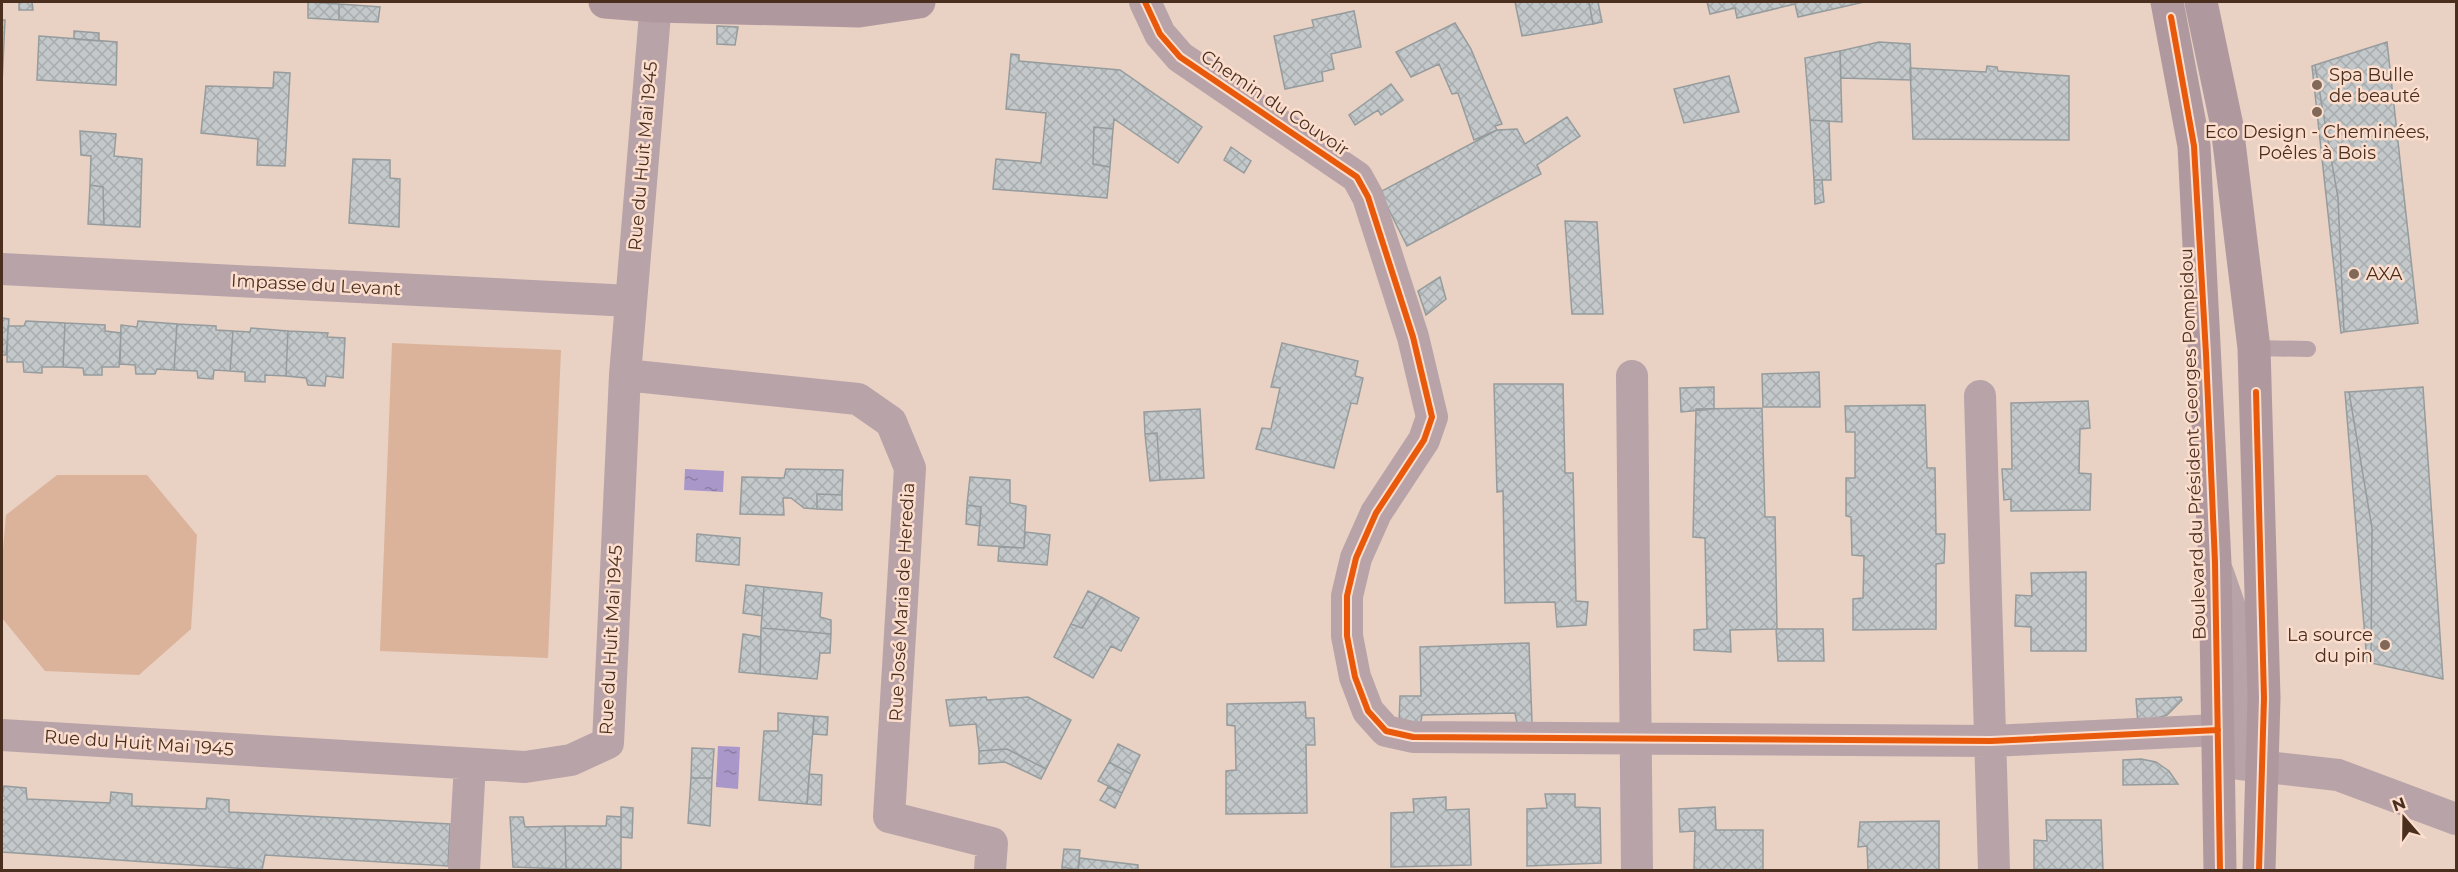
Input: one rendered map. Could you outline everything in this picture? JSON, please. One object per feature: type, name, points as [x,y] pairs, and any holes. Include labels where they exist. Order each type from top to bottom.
[{"type":"main road","points":[[605,2],[859,10],[919,2]]},
{"type":"main road","name":"Boulevard du Président Georges Pompidou","points":[[2167,2],[2194,146],[2215,563],[2220,870]]},
{"type":"main road","points":[[2201,2],[2227,126],[2254,348],[2264,698],[2259,870]]},
{"type":"street","name":"Chemin du Couvoir","points":[[1145,2],[1160,34],[1180,57],[1357,177],[1368,197],[1413,337],[1432,417],[1424,440],[1376,513],[1356,558],[1347,597],[1347,636],[1355,677],[1368,711],[1386,731],[1413,737],[1991,741],[2218,730]]},
{"type":"street","name":"Rue du Huit Mai 1945","points":[[2,735],[525,767],[571,760],[608,743],[625,375],[656,4]]},
{"type":"street","name":"Impasse du Levant","points":[[2,269],[631,301]]},
{"type":"street","name":"Rue José Maria de Heredia","points":[[625,375],[858,399],[891,422],[910,468],[889,817],[992,843],[990,870]]},
{"type":"street","points":[[1632,375],[1636,870]]},
{"type":"street","points":[[1980,396],[1994,870]]},
{"type":"street","points":[[2215,563],[2233,616],[2234,704],[2240,764],[2338,775],[2457,819]]},
{"type":"street","points":[[464,870],[470,764]]},
{"type":"lane","points":[[2254,348],[2307,349]]},
{"type":"shaded area","points":[[392,343],[561,350],[548,658],[380,651]]},
{"type":"shaded area","points":[[57,475],[147,475],[197,535],[191,629],[139,675],[45,671],[2,618],[2,561],[6,515]]},
{"type":"water","points":[[685,469],[724,471],[723,492],[684,490]]},
{"type":"water","points":[[718,746],[740,747],[738,789],[716,787]]},
{"type":"building","points":[[19,2],[32,2],[33,10],[19,10]]},
{"type":"building","points":[[308,2],[339,4],[339,20],[308,18]]},
{"type":"building","points":[[1515,2],[1589,2],[1593,24],[1522,36]]},
{"type":"building","points":[[1589,2],[1598,2],[1602,22],[1593,24]]},
{"type":"building","points":[[1707,2],[1864,2],[1798,17],[1795,4],[1737,18],[1735,8],[1710,14]]},
{"type":"building","points":[[339,4],[380,7],[378,22],[339,20]]},
{"type":"building","points":[[1354,11],[1361,47],[1331,54],[1334,69],[1322,72],[1323,81],[1285,89],[1274,36],[1314,27],[1312,20]]},
{"type":"building","points":[[2,20],[5,20],[2,84]]},
{"type":"building","points":[[1455,23],[1471,49],[1502,124],[1495,126],[1497,130],[1474,140],[1458,93],[1452,94],[1439,64],[1411,77],[1396,52]]},
{"type":"building","points":[[717,26],[738,27],[735,45],[717,44]]},
{"type":"building","points":[[74,31],[99,33],[99,41],[74,39]]},
{"type":"building","points":[[39,36],[117,42],[116,85],[37,80]]},
{"type":"building","points":[[1879,42],[1910,44],[1911,80],[1841,78],[1840,51]]},
{"type":"building","points":[[2387,42],[2418,323],[2344,332],[2338,198],[2315,65]]},
{"type":"building","points":[[1840,51],[1842,122],[1810,120],[1805,58]]},
{"type":"building","points":[[1011,54],[1019,55],[1019,61],[1120,70],[1202,127],[1178,163],[1114,119],[1113,129],[1094,127],[1093,164],[1110,167],[1107,198],[993,189],[996,159],[1041,163],[1046,113],[1006,109]]},
{"type":"building","points":[[2315,65],[2338,198],[2344,332],[2341,333],[2312,66]]},
{"type":"building","points":[[1987,66],[1997,67],[1998,71],[2069,76],[2069,140],[1913,139],[1910,68],[1986,72]]},
{"type":"building","points":[[274,72],[290,73],[285,166],[257,165],[258,139],[201,133],[206,86],[273,88]]},
{"type":"building","points":[[1729,76],[1739,112],[1684,123],[1674,89]]},
{"type":"building","points":[[1391,84],[1403,100],[1381,115],[1378,110],[1355,125],[1349,115]]},
{"type":"building","points":[[1567,117],[1580,136],[1537,165],[1541,174],[1407,246],[1380,192],[1497,130],[1517,129],[1525,144]]},
{"type":"building","points":[[1810,120],[1829,121],[1831,180],[1814,180]]},
{"type":"building","points":[[1094,127],[1113,129],[1110,167],[1093,164]]},
{"type":"building","points":[[80,131],[116,134],[114,156],[142,159],[140,227],[104,225],[103,187],[90,185],[91,156],[81,155]]},
{"type":"building","points":[[1231,147],[1251,161],[1244,173],[1224,160]]},
{"type":"building","points":[[353,159],[390,160],[390,178],[400,179],[399,227],[349,223]]},
{"type":"building","points":[[1814,180],[1822,180],[1824,202],[1815,204]]},
{"type":"building","points":[[90,185],[103,187],[104,225],[88,224]]},
{"type":"building","points":[[1565,221],[1597,222],[1603,314],[1572,314]]},
{"type":"building","points":[[1440,277],[1446,299],[1426,315],[1418,291]]},
{"type":"building","points":[[2,318],[9,319],[6,355],[2,355]]},
{"type":"building","points":[[26,321],[65,323],[63,367],[42,367],[42,373],[24,372],[23,362],[7,362],[8,326],[24,326]]},
{"type":"building","points":[[138,321],[177,324],[174,370],[157,369],[155,374],[136,374],[135,365],[120,364],[121,325],[137,327]]},
{"type":"building","points":[[65,323],[105,325],[105,331],[121,333],[119,367],[102,367],[102,375],[84,375],[83,368],[63,367]]},
{"type":"building","points":[[177,324],[216,326],[216,330],[233,331],[230,371],[214,370],[213,379],[198,378],[197,371],[174,370]]},
{"type":"building","points":[[251,328],[288,331],[286,376],[265,375],[265,382],[245,381],[245,372],[230,371],[233,331],[250,332]]},
{"type":"building","points":[[288,331],[328,333],[327,337],[345,338],[343,378],[326,376],[325,386],[308,385],[306,378],[286,376]]},
{"type":"building","points":[[1282,343],[1358,361],[1355,376],[1363,378],[1357,404],[1351,403],[1334,468],[1256,449],[1262,428],[1271,429],[1280,388],[1271,387]]},
{"type":"building","points":[[1819,372],[1820,407],[1763,407],[1762,374]]},
{"type":"building","points":[[1494,384],[1563,384],[1565,473],[1573,473],[1576,601],[1588,602],[1586,625],[1557,627],[1555,602],[1505,603],[1503,491],[1497,492]]},
{"type":"building","points":[[1714,387],[1714,409],[1681,412],[1680,388]]},
{"type":"building","points":[[2423,387],[2443,679],[2371,663],[2372,528],[2349,392]]},
{"type":"building","points":[[2345,392],[2349,392],[2372,528],[2371,663],[2367,662]]},
{"type":"building","points":[[2088,401],[2090,428],[2080,429],[2079,473],[2091,474],[2090,510],[2011,511],[2011,499],[2004,500],[2002,469],[2012,469],[2011,403]]},
{"type":"building","points":[[1925,405],[1927,468],[1935,468],[1936,534],[1945,534],[1944,563],[1936,564],[1936,629],[1853,630],[1853,599],[1863,598],[1864,556],[1852,555],[1851,517],[1846,516],[1846,478],[1855,478],[1855,432],[1846,432],[1845,406]]},
{"type":"building","points":[[1762,408],[1765,517],[1775,517],[1777,629],[1730,630],[1731,652],[1694,650],[1694,630],[1707,629],[1705,538],[1693,537],[1696,409]]},
{"type":"building","points":[[1200,409],[1204,478],[1160,480],[1157,433],[1145,434],[1144,412]]},
{"type":"building","points":[[1157,433],[1160,480],[1150,481],[1145,434]]},
{"type":"building","points":[[786,469],[843,470],[842,495],[817,494],[817,509],[804,508],[791,498],[783,498],[784,515],[740,514],[742,477],[784,478]]},
{"type":"building","points":[[970,477],[1010,480],[1010,503],[1026,506],[1024,548],[978,545],[981,507],[967,505]]},
{"type":"building","points":[[817,494],[842,495],[842,510],[817,509]]},
{"type":"building","points":[[967,505],[981,507],[980,526],[966,524]]},
{"type":"building","points":[[1025,532],[1050,535],[1047,565],[998,561],[999,547],[1024,548]]},
{"type":"building","points":[[697,534],[740,538],[739,565],[696,561]]},
{"type":"building","points":[[2086,572],[2086,651],[2031,651],[2031,627],[2015,626],[2016,595],[2032,596],[2031,573]]},
{"type":"building","points":[[746,585],[764,587],[762,616],[743,613]]},
{"type":"building","points":[[764,587],[822,593],[820,617],[831,620],[831,634],[761,628]]},
{"type":"building","points":[[1088,591],[1101,597],[1082,628],[1071,624]]},
{"type":"building","points":[[1101,597],[1139,618],[1121,651],[1111,646],[1093,678],[1054,657],[1071,624],[1082,628]]},
{"type":"building","points":[[761,628],[831,634],[830,653],[820,653],[817,679],[760,674]]},
{"type":"building","points":[[1776,629],[1823,629],[1824,661],[1778,661]]},
{"type":"building","points":[[743,634],[761,637],[760,674],[739,672]]},
{"type":"building","points":[[1529,643],[1532,723],[1517,723],[1515,713],[1422,715],[1420,726],[1399,726],[1400,696],[1421,696],[1420,647]]},
{"type":"building","points":[[986,697],[987,700],[1028,697],[1071,720],[1046,769],[1007,749],[979,751],[976,724],[950,726],[946,700]]},
{"type":"building","points":[[2181,697],[2182,700],[2167,715],[2138,724],[2136,699]]},
{"type":"building","points":[[1305,702],[1306,718],[1314,718],[1315,745],[1306,745],[1307,813],[1226,814],[1226,771],[1236,770],[1235,726],[1227,725],[1227,704]]},
{"type":"building","points":[[778,713],[814,716],[807,804],[759,800],[764,731],[778,731]]},
{"type":"building","points":[[814,716],[828,717],[827,735],[813,734]]},
{"type":"building","points":[[1118,744],[1140,755],[1131,774],[1109,762]]},
{"type":"building","points":[[692,748],[714,749],[712,778],[691,778]]},
{"type":"building","points":[[1007,749],[1046,769],[1041,779],[1005,762],[979,764],[979,751]]},
{"type":"building","points":[[2141,759],[2156,762],[2169,771],[2178,784],[2123,785],[2123,760]]},
{"type":"building","points":[[1109,762],[1131,774],[1122,793],[1098,781]]},
{"type":"building","points":[[809,774],[822,775],[821,805],[807,804]]},
{"type":"building","points":[[691,778],[712,778],[710,826],[688,823]]},
{"type":"building","points":[[4,786],[26,788],[27,799],[110,803],[111,792],[132,794],[132,806],[206,809],[207,798],[229,800],[229,812],[450,824],[448,866],[265,855],[262,870],[2,852]]},
{"type":"building","points":[[1108,787],[1122,793],[1115,808],[1100,800]]},
{"type":"building","points":[[1545,794],[1575,794],[1575,807],[1600,808],[1601,863],[1527,866],[1527,809],[1547,808]]},
{"type":"building","points":[[1446,797],[1446,810],[1469,809],[1471,865],[1391,867],[1391,813],[1414,812],[1413,799]]},
{"type":"building","points":[[621,807],[633,808],[632,838],[621,837]]},
{"type":"building","points":[[1715,807],[1716,830],[1763,830],[1763,870],[1694,870],[1695,831],[1680,832],[1679,809]]},
{"type":"building","points":[[607,816],[621,817],[621,869],[566,869],[565,826],[606,826]]},
{"type":"building","points":[[510,817],[523,817],[525,827],[565,826],[566,869],[513,867]]},
{"type":"building","points":[[2046,820],[2101,820],[2103,870],[2034,869],[2034,840],[2047,841]]},
{"type":"building","points":[[1939,821],[1939,870],[1868,870],[1867,846],[1858,847],[1860,822]]},
{"type":"building","points":[[1064,849],[1080,850],[1078,870],[1062,867]]},
{"type":"building","points":[[1080,858],[1138,865],[1138,870],[1078,870]]},
{"type":"building","points":[[1062,867],[1078,870],[1062,870]]},
{"type":"cycle path","points":[[1145,2],[1160,34],[1180,57],[1357,177],[1368,197],[1413,337],[1432,417],[1424,440],[1376,513],[1356,558],[1347,596],[1347,636],[1355,677],[1368,711],[1386,731],[1413,737],[1991,741],[2218,730]]},
{"type":"cycle path","points":[[2171,17],[2194,146],[2206,354],[2215,563],[2220,870]]},
{"type":"cycle path","points":[[2256,392],[2264,698],[2259,870]]},
{"type":"place","name":"Spa Bulle de beauté","points":[[2317,85]]},
{"type":"place","name":"Eco Design - Cheminées, Poêles à Bois","points":[[2317,112]]},
{"type":"place","name":"AXA","points":[[2354,274]]},
{"type":"place","name":"La source du pin","points":[[2385,645]]}]
